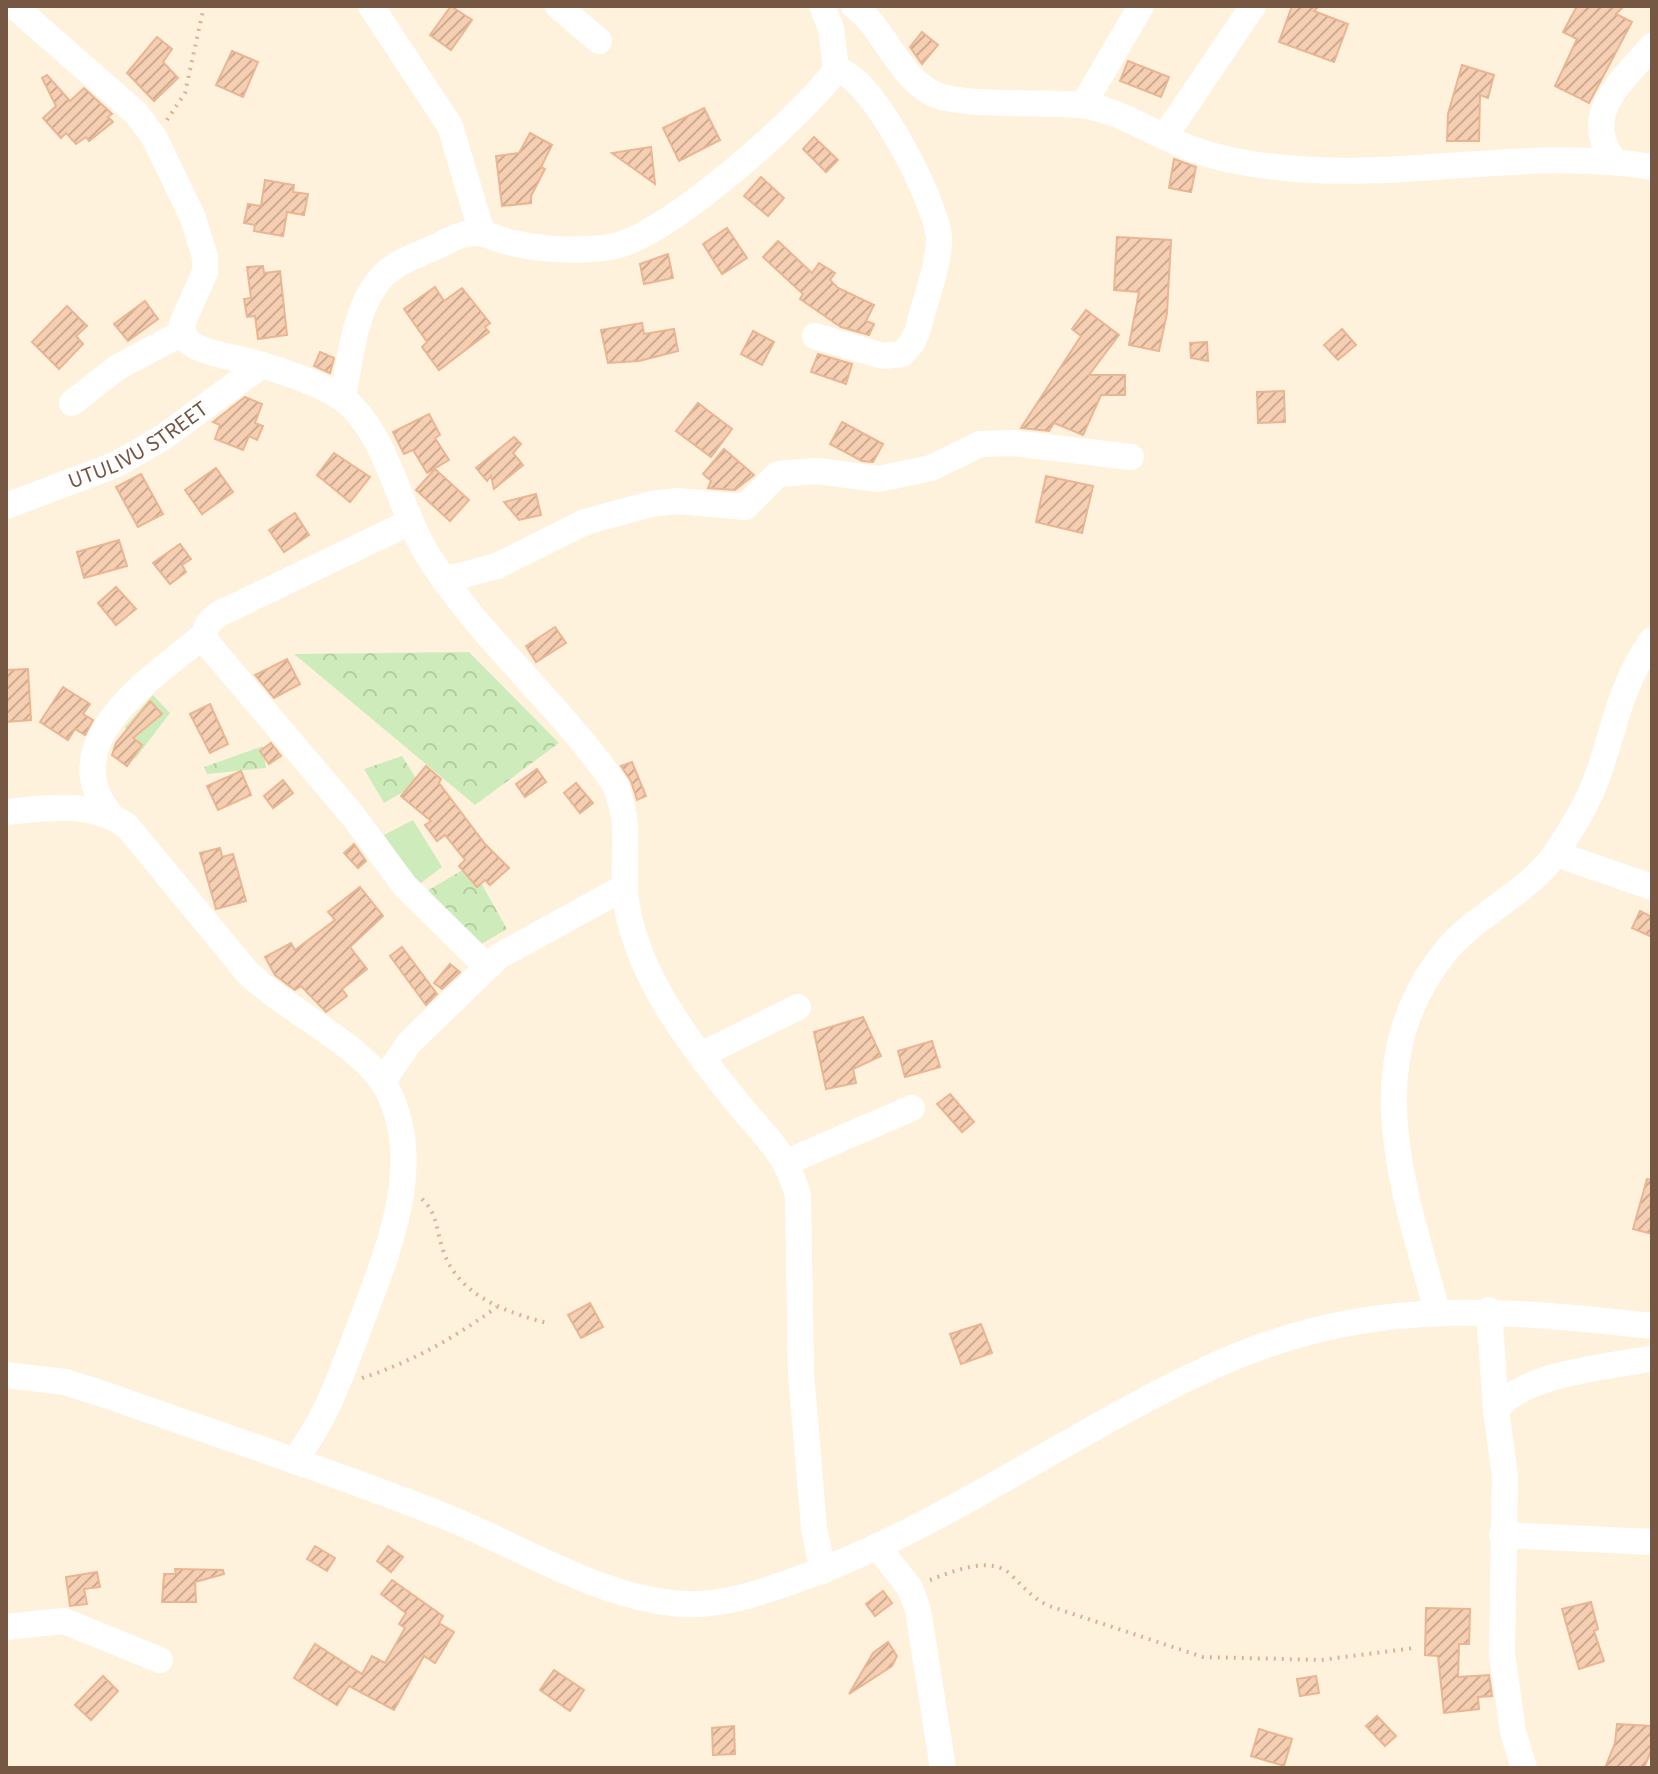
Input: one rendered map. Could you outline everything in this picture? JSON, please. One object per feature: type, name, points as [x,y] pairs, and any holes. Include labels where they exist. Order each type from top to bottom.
[{"type":"street","points":[[14,6],[136,113],[154,137],[193,218],[205,257],[205,272],[182,324],[182,333],[191,344],[204,350],[262,365],[343,398],[360,415],[371,433],[408,523],[444,580],[616,786],[625,813],[628,837],[625,887],[629,913],[652,980],[724,1086],[787,1162],[800,1210],[801,1374],[814,1528],[823,1571]]},
{"type":"street","points":[[371,6],[450,126],[482,233]]},
{"type":"street","points":[[558,6],[599,41]]},
{"type":"street","points":[[343,398],[352,348],[372,289],[386,272],[463,234],[482,233],[528,246],[577,248],[616,245],[662,226],[801,111],[836,70],[831,28],[822,6]]},
{"type":"street","points":[[854,6],[902,66],[930,92],[960,98],[1083,105],[1133,119],[1187,147],[1221,157],[1315,170],[1614,161],[1652,167]]},
{"type":"street","points":[[1083,105],[1141,6]]},
{"type":"street","points":[[1165,136],[1253,6]]},
{"type":"street","points":[[1614,161],[1602,145],[1599,126],[1620,80],[1652,46]]},
{"type":"street","points":[[815,336],[883,356],[902,354],[918,330],[939,242],[931,205],[889,123],[861,85],[850,75],[836,70]]},
{"type":"street","points":[[72,403],[118,367],[182,333]]},
{"type":"street","name":"UTULIVU STREET","points":[[6,506],[115,465],[162,438],[262,365]]},
{"type":"street","points":[[444,580],[497,566],[585,522],[651,504],[678,501],[745,507],[767,481],[789,471],[817,471],[844,477],[879,479],[931,468],[980,444],[1013,443],[1131,457]]},
{"type":"street","points":[[408,523],[217,615],[205,627],[204,635],[207,643],[353,816],[405,886],[487,967]]},
{"type":"street","points":[[204,635],[118,707],[95,750],[94,790],[109,813],[127,826],[225,947],[264,989],[328,1033],[383,1081],[400,1128],[402,1182],[396,1228],[340,1384],[317,1431],[294,1461]]},
{"type":"street","points":[[1437,1311],[1398,1170],[1394,1113],[1398,1045],[1406,1015],[1445,951],[1477,919],[1524,886],[1556,854],[1595,784],[1622,691],[1652,640]]},
{"type":"street","points":[[6,812],[70,807],[109,813]]},
{"type":"street","points":[[1556,854],[1652,887]]},
{"type":"street","points":[[383,1081],[409,1043],[499,956],[625,887]]},
{"type":"street","points":[[703,1054],[798,1007]]},
{"type":"street","points":[[787,1162],[912,1108]]},
{"type":"street","points":[[1489,1310],[1496,1410],[1505,1476],[1502,1654],[1513,1732],[1524,1768]]},
{"type":"street","points":[[6,1375],[65,1382],[444,1516],[596,1582],[644,1598],[684,1604],[753,1596],[823,1571],[877,1546],[1207,1369],[1272,1343],[1392,1315],[1437,1311],[1489,1310],[1649,1326],[1650,1364],[1531,1385],[1509,1393],[1496,1410]]},
{"type":"street","points":[[1502,1535],[1652,1542]]},
{"type":"street","points":[[877,1546],[910,1588],[923,1636],[943,1768]]},
{"type":"street","points":[[6,1627],[64,1621],[160,1660]]},
{"type":"path","points":[[154,137],[185,93],[204,6]]},
{"type":"path","points":[[402,1182],[433,1209],[450,1265],[482,1299],[547,1323]]},
{"type":"path","points":[[340,1384],[398,1366],[435,1348],[497,1307]]},
{"type":"path","points":[[910,1588],[975,1566],[997,1566],[1007,1571],[1034,1599],[1049,1606],[1203,1657],[1321,1660],[1414,1648]]},
{"type":"green space","points":[[469,652],[559,743],[475,805],[294,654]]},
{"type":"green space","points":[[153,695],[170,713],[135,759],[125,727]]},
{"type":"green space","points":[[263,746],[266,768],[207,774],[204,767]]},
{"type":"green space","points":[[402,756],[419,783],[384,803],[364,769]]},
{"type":"green space","points":[[413,820],[442,867],[417,886],[384,835]]},
{"type":"green space","points":[[471,865],[507,929],[473,949],[415,898]]},
{"type":"building","points":[[451,6],[472,20],[451,50],[430,35]]},
{"type":"building","points":[[1292,6],[1319,6],[1314,11],[1348,24],[1334,62],[1279,42]]},
{"type":"building","points":[[1577,6],[1624,6],[1616,14],[1632,22],[1589,103],[1555,86],[1577,39],[1563,32]]},
{"type":"building","points":[[922,32],[938,45],[922,64],[910,47]]},
{"type":"building","points":[[157,37],[172,49],[163,62],[178,78],[154,101],[127,73]]},
{"type":"building","points":[[232,51],[258,62],[243,97],[216,85]]},
{"type":"building","points":[[1128,61],[1169,77],[1161,97],[1120,81]]},
{"type":"building","points":[[1462,65],[1494,75],[1488,98],[1480,95],[1479,141],[1447,141],[1448,114]]},
{"type":"building","points":[[47,75],[70,101],[84,88],[112,114],[108,117],[113,122],[89,141],[86,137],[76,144],[66,133],[61,138],[43,118],[56,106],[42,78]]},
{"type":"building","points":[[704,108],[720,140],[679,161],[663,128]]},
{"type":"building","points":[[530,133],[552,145],[541,167],[545,169],[531,196],[531,203],[502,206],[496,156],[519,153]]},
{"type":"building","points":[[814,137],[838,160],[826,172],[803,149]]},
{"type":"building","points":[[651,147],[655,184],[612,153]]},
{"type":"building","points":[[1174,159],[1196,167],[1191,192],[1169,188]]},
{"type":"building","points":[[761,177],[784,198],[768,216],[744,196]]},
{"type":"building","points":[[265,180],[294,185],[293,192],[308,194],[304,215],[287,212],[283,236],[254,231],[255,225],[244,223],[248,204],[261,206]]},
{"type":"building","points":[[727,228],[747,258],[722,274],[703,244]]},
{"type":"building","points":[[1117,237],[1171,240],[1167,313],[1159,351],[1129,345],[1139,292],[1114,290]]},
{"type":"building","points":[[778,241],[812,273],[819,263],[835,273],[830,280],[838,288],[874,305],[866,321],[874,324],[869,335],[841,327],[800,299],[803,294],[763,257]]},
{"type":"building","points":[[668,254],[673,278],[644,284],[640,264]]},
{"type":"building","points":[[263,266],[264,273],[280,271],[287,335],[258,339],[255,316],[247,317],[244,299],[251,298],[247,267]]},
{"type":"building","points":[[435,287],[444,301],[462,288],[490,323],[485,327],[489,332],[439,370],[422,347],[427,342],[404,309]]},
{"type":"building","points":[[145,301],[158,319],[128,341],[114,324]]},
{"type":"building","points":[[67,306],[87,326],[76,336],[83,344],[59,369],[32,342]]},
{"type":"building","points":[[1086,310],[1119,335],[1089,375],[1125,375],[1125,395],[1101,395],[1083,435],[1054,423],[1049,431],[1021,428],[1081,336],[1072,329]]},
{"type":"building","points":[[642,323],[644,334],[674,329],[678,351],[639,361],[608,363],[601,330]]},
{"type":"building","points":[[1342,329],[1356,345],[1338,360],[1324,345]]},
{"type":"building","points":[[753,331],[774,342],[762,365],[741,354]]},
{"type":"building","points":[[1207,342],[1208,361],[1191,358],[1190,343]]},
{"type":"building","points":[[320,352],[334,358],[330,373],[314,366]]},
{"type":"building","points":[[818,354],[852,364],[846,384],[811,372]]},
{"type":"building","points":[[1284,391],[1285,422],[1258,423],[1257,392]]},
{"type":"building","points":[[245,397],[262,404],[255,423],[263,426],[257,440],[249,436],[243,450],[215,439],[220,425],[213,422]]},
{"type":"building","points":[[698,403],[732,429],[711,457],[676,431]]},
{"type":"building","points":[[429,414],[440,435],[435,438],[449,460],[427,473],[413,450],[404,454],[393,432]]},
{"type":"building","points":[[842,422],[883,444],[873,462],[862,461],[830,444]]},
{"type":"building","points":[[514,437],[521,444],[513,453],[523,465],[494,489],[491,476],[487,481],[476,468]]},
{"type":"building","points":[[724,449],[754,475],[735,490],[708,488],[711,481],[703,474]]},
{"type":"building","points":[[334,453],[370,477],[350,502],[317,475]]},
{"type":"building","points":[[216,468],[233,492],[202,514],[185,490]]},
{"type":"building","points":[[435,469],[469,500],[450,521],[416,490]]},
{"type":"building","points":[[141,474],[163,514],[138,527],[116,487]]},
{"type":"building","points":[[1046,476],[1093,486],[1082,533],[1036,522]]},
{"type":"building","points":[[536,494],[541,515],[519,520],[504,502]]},
{"type":"building","points":[[295,513],[309,535],[284,552],[269,530]]},
{"type":"building","points":[[119,540],[127,566],[84,578],[77,552]]},
{"type":"building","points":[[180,544],[191,559],[182,565],[186,572],[170,584],[153,563]]},
{"type":"building","points":[[116,587],[136,609],[116,625],[98,603]]},
{"type":"building","points":[[555,627],[566,643],[536,662],[526,646]]},
{"type":"building","points":[[287,659],[300,684],[274,698],[255,675]]},
{"type":"building","points":[[28,669],[31,720],[6,722],[6,670]]},
{"type":"building","points":[[63,687],[90,704],[83,714],[93,720],[85,735],[75,729],[68,740],[40,722]]},
{"type":"building","points":[[150,701],[162,714],[133,738],[142,745],[127,766],[112,755],[116,743]]},
{"type":"building","points":[[210,704],[228,744],[210,753],[190,714]]},
{"type":"building","points":[[271,743],[281,756],[269,764],[260,751]]},
{"type":"building","points":[[632,762],[646,796],[637,800],[631,781],[621,766]]},
{"type":"building","points":[[426,766],[441,779],[439,783],[485,844],[509,868],[490,885],[485,880],[477,887],[459,866],[465,860],[445,835],[437,841],[425,825],[431,821],[401,796]]},
{"type":"building","points":[[537,769],[546,782],[525,797],[516,784]]},
{"type":"building","points":[[241,771],[251,795],[218,810],[207,786]]},
{"type":"building","points":[[283,780],[293,793],[273,808],[264,796]]},
{"type":"building","points":[[576,783],[593,803],[580,813],[564,793]]},
{"type":"building","points":[[354,844],[366,861],[358,868],[344,853]]},
{"type":"building","points":[[220,848],[222,857],[233,854],[246,901],[216,909],[200,853]]},
{"type":"building","points":[[360,887],[383,916],[350,947],[367,969],[342,989],[347,996],[326,1012],[301,986],[295,990],[275,975],[265,957],[291,943],[295,950],[335,920],[328,912]]},
{"type":"building","points":[[1640,911],[1652,917],[1652,937],[1632,928]]},
{"type":"building","points":[[402,947],[437,994],[426,1005],[390,956]]},
{"type":"building","points":[[450,964],[460,972],[442,989],[434,983]]},
{"type":"building","points":[[863,1017],[881,1056],[853,1069],[856,1083],[826,1089],[814,1032]]},
{"type":"building","points":[[932,1041],[940,1067],[905,1077],[898,1051]]},
{"type":"building","points":[[950,1094],[974,1122],[962,1132],[937,1104]]},
{"type":"building","points":[[1647,1179],[1652,1180],[1652,1234],[1633,1229]]},
{"type":"building","points":[[590,1303],[603,1327],[581,1338],[568,1315]]},
{"type":"building","points":[[981,1324],[992,1353],[961,1364],[950,1334]]},
{"type":"building","points":[[315,1546],[335,1558],[327,1571],[307,1559]]},
{"type":"building","points":[[388,1546],[403,1557],[391,1572],[377,1561]]},
{"type":"building","points":[[175,1569],[223,1570],[224,1574],[195,1582],[196,1602],[162,1602],[164,1574],[176,1574]]},
{"type":"building","points":[[97,1572],[100,1587],[84,1589],[87,1604],[70,1606],[66,1577]]},
{"type":"building","points":[[392,1580],[443,1616],[439,1623],[454,1632],[435,1663],[424,1656],[394,1710],[349,1686],[337,1705],[294,1678],[315,1644],[362,1674],[372,1656],[385,1663],[405,1628],[399,1624],[406,1613],[381,1594]]},
{"type":"building","points":[[883,1591],[892,1603],[875,1616],[866,1604]]},
{"type":"building","points":[[1591,1602],[1598,1629],[1594,1631],[1604,1661],[1579,1669],[1562,1609]]},
{"type":"building","points":[[1426,1608],[1470,1609],[1469,1644],[1459,1644],[1458,1677],[1489,1675],[1492,1696],[1478,1697],[1479,1709],[1444,1713],[1438,1656],[1425,1655]]},
{"type":"building","points":[[888,1642],[897,1656],[892,1666],[849,1694],[873,1653]]},
{"type":"building","points":[[554,1670],[584,1690],[570,1711],[540,1690]]},
{"type":"building","points":[[103,1676],[118,1691],[91,1720],[75,1705]]},
{"type":"building","points":[[1316,1676],[1319,1693],[1300,1696],[1297,1679]]},
{"type":"building","points":[[1377,1716],[1396,1736],[1385,1746],[1366,1726]]},
{"type":"building","points":[[1617,1724],[1652,1726],[1651,1751],[1644,1768],[1605,1768],[1615,1743]]},
{"type":"building","points":[[734,1726],[735,1754],[713,1755],[712,1728]]},
{"type":"building","points":[[1259,1729],[1292,1739],[1284,1766],[1251,1756]]}]
